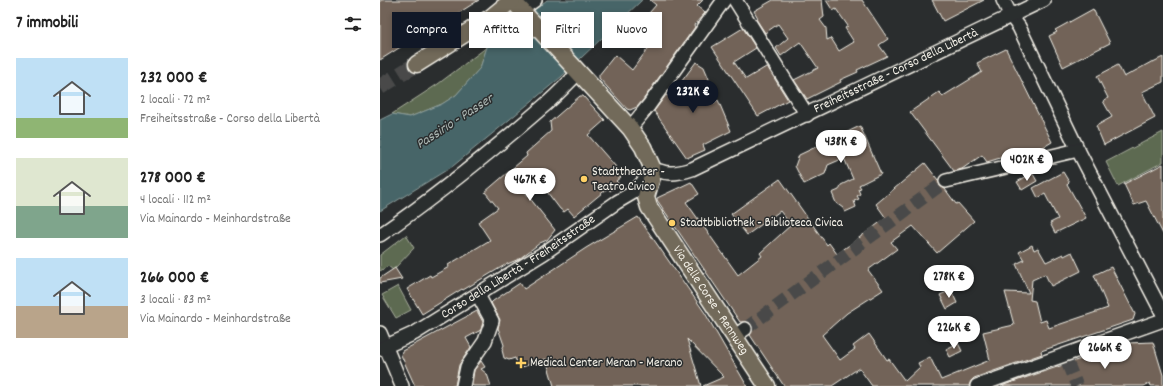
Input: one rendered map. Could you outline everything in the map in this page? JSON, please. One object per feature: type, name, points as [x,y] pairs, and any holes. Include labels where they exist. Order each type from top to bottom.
[{"type":"main road","points":[[417,64],[490,18],[518,6],[576,71],[630,128],[643,147],[653,173]]},
{"type":"main road","name":"Via delle Corse - Rennweg","points":[[653,173],[646,197],[649,207],[740,333],[767,386]]},
{"type":"street","points":[[518,6],[535,0]]},
{"type":"street","points":[[630,128],[696,41],[724,0]]},
{"type":"street","points":[[735,0],[806,115]]},
{"type":"street","points":[[1003,0],[1011,16],[1019,27],[1078,150],[1163,314]]},
{"type":"street","name":"Freiheitsstraße - Corso della Libertà","points":[[653,173],[676,173],[692,169],[1044,0]]},
{"type":"street","points":[[380,235],[427,202],[464,173],[547,104],[576,71]]},
{"type":"street","points":[[946,181],[1078,150]]},
{"type":"street","name":"Corso della Libertà - Freiheitsstraße","points":[[383,348],[415,333],[478,295],[634,192],[653,173]]},
{"type":"street","points":[[462,386],[467,367],[486,341],[492,321],[478,295]]},
{"type":"street","points":[[977,386],[1066,358],[1163,320]]},
{"type":"street","points":[[380,333],[383,348],[402,386]]},
{"type":"green space","points":[[487,48],[480,68],[456,95],[442,104],[410,117],[392,114],[438,84]]},
{"type":"green space","points":[[1163,132],[1163,162],[1118,186],[1106,162]]},
{"type":"green space","points":[[406,235],[414,248],[393,270],[388,266],[380,271],[380,255]]},
{"type":"green space","points":[[398,286],[411,310],[396,318],[382,295]]},
{"type":"water","name":"Passirio - Passer","points":[[547,0],[642,0],[629,12],[602,12],[602,38],[594,46],[594,12],[541,12],[541,48],[592,48],[561,77],[453,166],[380,211],[380,120],[392,114],[410,117],[442,104],[456,95],[480,68],[487,48],[533,48],[533,12],[532,12]]},
{"type":"building","points":[[380,0],[479,0],[460,12],[392,12],[392,48],[399,48],[380,60]]},
{"type":"building","points":[[650,0],[703,0],[697,6],[705,13],[694,25],[695,27],[643,100],[637,107],[630,110],[627,109],[599,78],[599,75],[615,55],[632,70],[648,48],[662,48],[662,12],[650,12],[656,5]]},
{"type":"building","points":[[773,0],[822,0],[824,17],[820,20],[826,28],[827,40],[831,38],[839,51],[854,42],[845,28],[848,26],[836,9],[833,11],[826,0],[862,0],[888,39],[879,45],[887,56],[857,70],[858,72],[840,80],[841,82],[807,99],[794,80],[818,68],[800,42],[781,56],[776,48],[788,38],[778,24],[765,33],[756,19],[758,18],[754,11]]},
{"type":"building","points":[[932,0],[984,0],[943,21]]},
{"type":"building","points":[[1093,9],[1110,43],[1063,67],[1049,36],[1057,32],[1055,30]]},
{"type":"building","points":[[743,28],[756,48],[734,62],[746,79],[766,67],[768,68],[788,100],[758,116],[712,47]]},
{"type":"building","points":[[1006,49],[1052,142],[1035,152],[1021,155],[1020,152],[987,162],[982,155],[962,169],[954,171],[910,112],[939,92],[943,96],[982,72],[977,63]]},
{"type":"building","points":[[1163,57],[1163,82],[1142,92],[1155,118],[1104,145],[1096,126],[1112,117],[1103,101],[1108,98],[1097,76],[1118,65],[1124,77]]},
{"type":"building","points":[[696,62],[704,67],[709,79],[703,87],[714,103],[718,100],[731,131],[703,145],[705,150],[687,158],[654,111],[666,95],[670,97]]},
{"type":"building","points":[[580,96],[583,96],[605,120],[588,135],[616,167],[614,168],[621,177],[616,181],[619,184],[610,191],[608,188],[574,216],[568,209],[564,212],[560,209],[538,180],[525,192],[555,230],[547,240],[540,243],[519,259],[505,265],[463,290],[462,289],[422,314],[407,289],[430,275],[431,277],[449,267],[448,265],[490,240],[478,222],[498,208],[485,192],[527,156],[526,153],[551,131],[550,122]]},
{"type":"building","points":[[860,126],[881,174],[859,185],[861,188],[858,189],[860,194],[857,196],[859,199],[854,201],[856,207],[845,212],[843,208],[836,203],[832,193],[839,190],[841,185],[853,179],[844,158],[828,165],[825,174],[804,184],[795,166],[799,155]]},
{"type":"building","points":[[925,163],[938,180],[940,186],[945,189],[956,204],[958,203],[974,221],[937,253],[913,226],[891,242],[897,249],[868,270],[883,290],[847,313],[822,335],[840,360],[855,349],[853,346],[869,334],[887,360],[889,359],[905,381],[920,367],[918,363],[930,357],[941,380],[990,360],[983,332],[1014,325],[1005,292],[1029,293],[1016,264],[1024,260],[1019,252],[1032,245],[1034,250],[1038,248],[1046,262],[1063,254],[1064,256],[1072,252],[1081,271],[1051,286],[1045,274],[1032,280],[1030,300],[1035,301],[1040,322],[1046,320],[1049,328],[1108,308],[1094,275],[1111,267],[1135,314],[1133,320],[1041,351],[1042,354],[974,378],[969,386],[872,386],[859,368],[832,386],[784,386],[750,335],[752,332],[752,325],[748,322],[740,322],[657,200],[657,198],[691,182],[699,194],[686,202],[738,275],[762,256],[760,253],[791,225],[780,211],[747,235],[731,214],[780,179],[827,245],[829,243],[837,254],[886,218],[876,204]]},
{"type":"building","points":[[1163,164],[1163,234],[1146,201],[1134,205],[1124,184]]},
{"type":"building","points":[[1063,172],[1069,182],[1067,184],[1086,218],[1055,233],[1050,223],[1058,219],[1045,194],[1038,198],[1033,188]]},
{"type":"building","points":[[1033,174],[1037,181],[1022,190],[1017,182]]},
{"type":"building","points":[[638,217],[705,313],[747,386],[703,386],[724,377],[687,339],[701,386],[554,386],[546,359],[519,368],[515,358],[509,360],[504,358],[502,350],[504,345],[498,328],[500,320],[491,303],[520,283],[524,289],[586,248]]},
{"type":"building","points":[[395,268],[402,279],[380,283],[380,278]]},
{"type":"building","points":[[951,290],[957,303],[947,309],[940,295]]},
{"type":"building","points":[[477,311],[483,322],[481,330],[466,338],[471,347],[459,365],[455,386],[415,386],[401,355],[402,351]]},
{"type":"building","points":[[1153,342],[1163,375],[1163,386],[1151,386],[1150,383],[1144,386],[1001,386],[1128,343]]},
{"type":"building","points":[[958,343],[962,351],[950,357],[946,349]]},
{"type":"building","points":[[481,361],[485,367],[481,369],[487,374],[491,386],[473,386],[472,384],[474,370]]},
{"type":"tunnel","points":[[380,87],[417,64]]},
{"type":"tunnel","points":[[745,329],[946,181]]},
{"type":"tunnel","points":[[1067,362],[1077,386]]},
{"type":"place","name":"Stadttheater - Teatro Civico","points":[[584,179]]},
{"type":"place","name":"Stadtbibliothek - Biblioteca Civica","points":[[672,223]]},
{"type":"place","name":"Medical Center Meran - Merano","points":[[521,363]]}]
